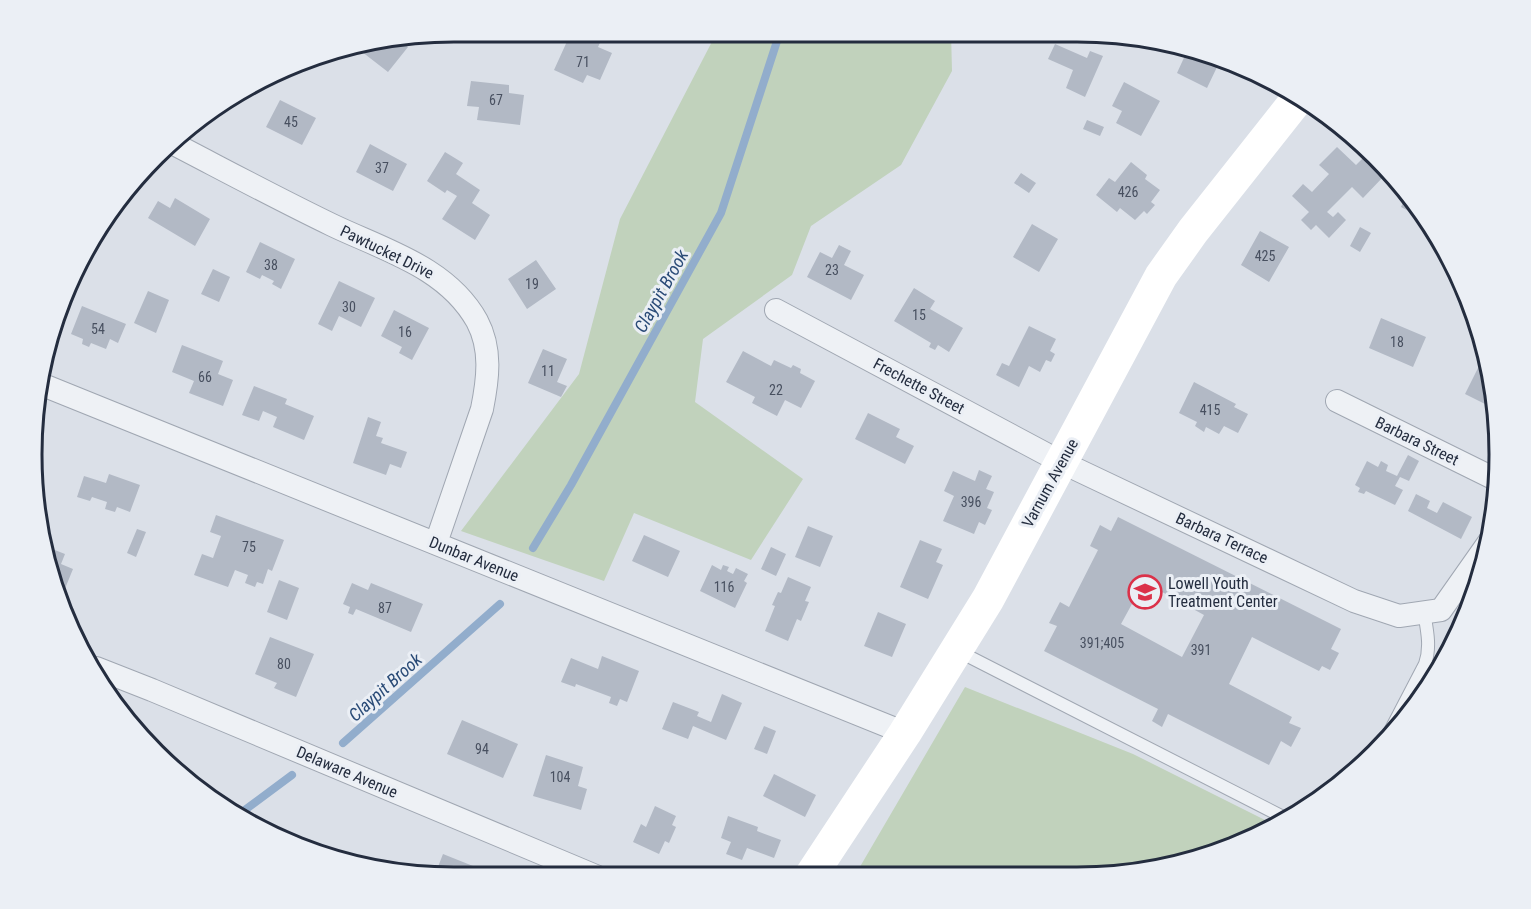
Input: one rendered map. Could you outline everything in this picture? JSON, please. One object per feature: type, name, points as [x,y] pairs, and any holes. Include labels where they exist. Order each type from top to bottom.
[{"type":"main road","name":"Varnum Avenue","points":[[817,867],[905,733],[988,599],[1161,276],[1193,231],[1294,104]]},
{"type":"street","name":"Pawtucket Drive","points":[[180,147],[332,225],[433,273],[451,287],[465,303],[477,322],[485,343],[488,364],[486,387],[482,409],[436,543]]},
{"type":"street","name":"Frechette Street","points":[[776,310],[1062,462]]},
{"type":"street","name":"Dunbar Avenue","points":[[48,387],[905,733]]},
{"type":"street","name":"Barbara Street","points":[[1337,401],[1488,476]]},
{"type":"street","name":"Barbara Terrace","points":[[1062,462],[1354,601],[1399,616],[1441,610],[1475,562]]},
{"type":"street","name":"Delaware Avenue","points":[[104,672],[574,867]]},
{"type":"lane","points":[[1403,707],[1428,654],[1429,642],[1424,612]]},
{"type":"lane","points":[[957,651],[1278,814]]},
{"type":"green space","points":[[712,42],[951,42],[952,71],[901,165],[811,226],[792,275],[703,339],[695,402],[803,479],[751,560],[634,513],[604,581],[461,531],[579,374],[620,219]]},
{"type":"green space","points":[[965,687],[1133,754],[1266,820],[1209,845],[1157,859],[1130,863],[1076,867],[860,867]]},
{"type":"building","points":[[567,42],[600,42],[598,47],[612,53],[600,80],[587,75],[583,83],[554,70]]},
{"type":"building","points":[[1055,44],[1087,58],[1090,51],[1103,56],[1085,97],[1066,88],[1073,70],[1048,59]]},
{"type":"building","points":[[406,45],[408,47],[388,72],[363,53]]},
{"type":"building","points":[[1185,56],[1217,67],[1207,88],[1177,73]]},
{"type":"building","points":[[471,81],[509,85],[509,93],[524,95],[520,125],[477,120],[479,107],[467,106]]},
{"type":"building","points":[[1124,82],[1160,101],[1141,136],[1116,123],[1122,111],[1112,106]]},
{"type":"building","points":[[280,100],[316,118],[302,145],[266,127]]},
{"type":"building","points":[[1087,120],[1104,127],[1100,136],[1083,129]]},
{"type":"building","points":[[370,144],[407,164],[393,191],[356,172]]},
{"type":"building","points":[[1337,147],[1356,165],[1363,158],[1382,178],[1363,198],[1352,187],[1327,212],[1333,217],[1338,212],[1346,220],[1329,238],[1316,225],[1311,230],[1301,220],[1309,212],[1292,196],[1303,184],[1312,192],[1329,174],[1319,165]]},
{"type":"building","points":[[445,152],[463,163],[456,174],[480,190],[472,203],[490,215],[475,240],[442,219],[457,196],[447,190],[445,193],[427,181]]},
{"type":"building","points":[[1131,162],[1147,175],[1145,179],[1160,190],[1151,202],[1155,205],[1147,214],[1144,211],[1135,220],[1120,208],[1117,212],[1096,195],[1109,178],[1115,182]]},
{"type":"building","points":[[1021,173],[1036,183],[1029,193],[1014,183]]},
{"type":"building","points":[[175,198],[210,219],[195,246],[148,218],[158,201],[170,208]]},
{"type":"building","points":[[1403,202],[1410,212],[1401,207]]},
{"type":"building","points":[[1032,224],[1058,239],[1039,272],[1013,257]]},
{"type":"building","points":[[1360,227],[1371,233],[1360,252],[1350,246]]},
{"type":"building","points":[[1260,231],[1289,247],[1269,282],[1241,265]]},
{"type":"building","points":[[260,242],[295,259],[281,289],[272,284],[274,281],[262,275],[260,279],[246,272]]},
{"type":"building","points":[[839,245],[851,251],[844,265],[864,275],[851,300],[807,277],[820,252],[832,258]]},
{"type":"building","points":[[536,260],[556,289],[527,309],[508,279]]},
{"type":"building","points":[[213,269],[230,277],[219,302],[201,294]]},
{"type":"building","points":[[339,281],[375,298],[361,327],[339,316],[332,331],[318,324]]},
{"type":"building","points":[[914,288],[935,301],[930,309],[963,328],[949,352],[938,345],[935,350],[929,347],[931,343],[894,321]]},
{"type":"building","points":[[148,291],[169,300],[156,333],[134,323]]},
{"type":"building","points":[[82,306],[126,324],[118,343],[110,339],[106,349],[91,343],[89,347],[82,344],[83,339],[71,334]]},
{"type":"building","points":[[394,310],[429,328],[412,360],[399,353],[402,347],[381,336]]},
{"type":"building","points":[[1381,318],[1426,337],[1413,367],[1369,348]]},
{"type":"building","points":[[1029,326],[1056,339],[1050,351],[1055,354],[1051,362],[1046,360],[1040,372],[1029,366],[1019,387],[996,375],[1002,363],[1009,366]]},
{"type":"building","points":[[182,345],[223,361],[218,374],[233,380],[223,406],[189,393],[194,381],[172,372]]},
{"type":"building","points":[[543,349],[567,359],[557,382],[567,386],[561,397],[528,383]]},
{"type":"building","points":[[743,351],[771,366],[774,360],[791,368],[793,365],[801,369],[800,373],[815,381],[801,408],[785,400],[777,416],[752,403],[755,397],[726,382]]},
{"type":"building","points":[[1479,366],[1479,366],[1485,404],[1465,394]]},
{"type":"building","points":[[1194,382],[1236,404],[1234,407],[1248,414],[1238,433],[1224,426],[1219,434],[1206,427],[1204,432],[1195,426],[1197,422],[1179,413]]},
{"type":"building","points":[[254,386],[287,399],[285,404],[314,416],[304,440],[273,427],[277,417],[263,411],[259,421],[242,415]]},
{"type":"building","points":[[868,413],[900,429],[896,437],[914,446],[905,464],[855,439]]},
{"type":"building","points":[[368,417],[381,422],[376,436],[383,438],[381,443],[407,452],[401,468],[390,464],[386,475],[353,463]]},
{"type":"building","points":[[1408,455],[1419,461],[1409,481],[1400,477],[1395,486],[1403,490],[1395,505],[1366,491],[1364,494],[1358,492],[1360,488],[1355,485],[1367,461],[1378,467],[1381,461],[1388,465],[1386,471],[1397,476]]},
{"type":"building","points":[[979,470],[992,476],[986,489],[994,492],[987,508],[992,510],[985,525],[979,522],[974,534],[943,521],[954,496],[944,491],[953,471],[975,481]]},
{"type":"building","points":[[109,474],[140,485],[130,512],[117,507],[115,512],[105,509],[107,502],[92,497],[90,501],[77,497],[84,476],[106,483]]},
{"type":"building","points":[[1416,494],[1430,501],[1427,508],[1437,513],[1443,502],[1472,517],[1461,539],[1408,511]]},
{"type":"building","points":[[216,515],[284,540],[272,571],[268,569],[263,584],[257,582],[255,587],[245,583],[248,575],[235,570],[228,587],[194,575],[202,554],[213,558],[221,536],[210,532]]},
{"type":"building","points":[[1118,517],[1341,629],[1331,649],[1339,653],[1330,670],[1322,666],[1319,671],[1252,637],[1229,684],[1292,717],[1289,723],[1301,728],[1291,747],[1281,741],[1269,765],[1168,714],[1162,727],[1152,721],[1158,709],[1044,651],[1057,626],[1049,623],[1060,602],[1069,607],[1098,550],[1090,546],[1100,525],[1111,531]],"holes":[[[1144,582],[1204,615],[1182,657],[1121,624]]]},
{"type":"building","points":[[808,526],[833,536],[820,567],[795,557]]},
{"type":"building","points":[[137,529],[146,532],[136,557],[127,553]]},
{"type":"building","points":[[644,535],[680,551],[668,577],[632,561]]},
{"type":"building","points":[[920,540],[942,549],[936,562],[943,565],[928,599],[900,587]]},
{"type":"building","points":[[771,547],[786,554],[776,576],[761,569]]},
{"type":"building","points":[[53,549],[65,554],[61,564],[73,569],[65,589]]},
{"type":"building","points":[[712,565],[721,570],[723,565],[729,567],[727,571],[733,574],[736,568],[748,574],[744,581],[747,583],[735,608],[700,591]]},
{"type":"building","points":[[788,577],[811,587],[805,601],[809,602],[801,621],[797,619],[788,641],[765,631],[775,606],[772,605],[778,592],[781,593]]},
{"type":"building","points":[[279,580],[299,588],[287,620],[267,612]]},
{"type":"building","points":[[352,583],[368,590],[371,583],[423,604],[411,632],[356,609],[353,615],[348,613],[350,607],[343,604]]},
{"type":"building","points":[[878,612],[906,624],[892,657],[864,646]]},
{"type":"building","points":[[270,637],[314,654],[296,697],[274,688],[277,683],[255,674]]},
{"type":"building","points":[[602,656],[639,671],[627,702],[620,699],[617,706],[609,703],[611,697],[576,684],[575,687],[561,682],[571,658],[598,669]]},
{"type":"building","points":[[722,694],[742,703],[726,740],[693,726],[688,739],[662,729],[673,702],[699,712],[697,716],[711,722]]},
{"type":"building","points":[[462,720],[518,744],[503,778],[447,754]]},
{"type":"building","points":[[764,726],[776,731],[767,754],[754,749]]},
{"type":"building","points":[[546,755],[583,767],[578,786],[587,789],[581,810],[533,796]]},
{"type":"building","points":[[774,774],[816,795],[805,817],[763,796]]},
{"type":"building","points":[[655,806],[676,816],[672,825],[676,827],[669,843],[665,841],[659,854],[633,842],[641,824],[646,827]]},
{"type":"building","points":[[728,816],[758,827],[757,831],[781,840],[774,858],[747,848],[742,860],[726,854],[731,842],[721,838]]},
{"type":"building","points":[[443,854],[476,867],[454,867],[438,866]]},
{"type":"waterway","name":"Claypit Brook","points":[[533,548],[571,485],[721,213],[777,42]]},
{"type":"waterway","name":"Claypit Brook","points":[[343,743],[500,604]]},
{"type":"waterway","name":"Claypit Brook","points":[[245,810],[292,775]]},
{"type":"place","name":"Lowell Youth Treatment Center","points":[[1145,592]]}]
